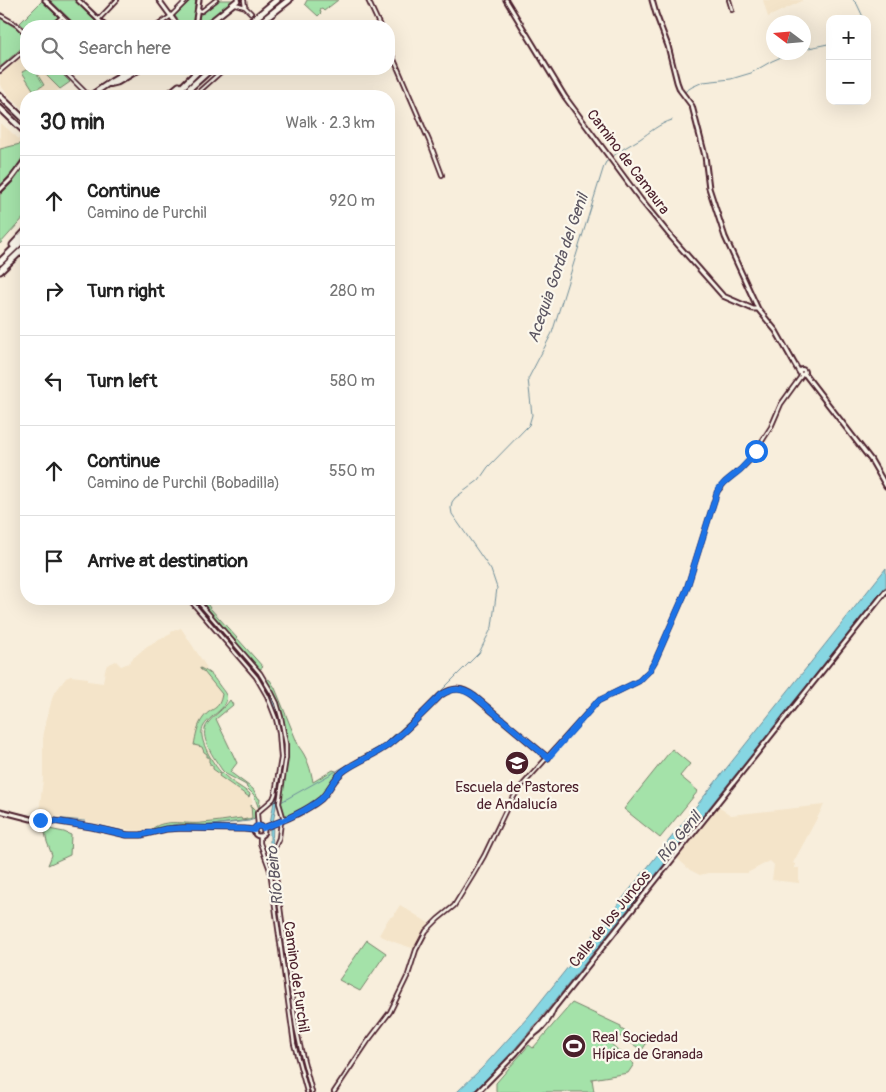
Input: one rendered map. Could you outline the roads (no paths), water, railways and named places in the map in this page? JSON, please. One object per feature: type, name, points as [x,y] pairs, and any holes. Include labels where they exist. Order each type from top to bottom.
[{"type":"highway","points":[[253,20],[277,0]]},
{"type":"highway","points":[[264,20],[289,0]]},
{"type":"highway","points":[[179,90],[194,75]]},
{"type":"highway","points":[[188,90],[204,75]]},
{"type":"highway","points":[[174,90],[186,83]]},
{"type":"highway","points":[[190,90],[194,85]]},
{"type":"highway","points":[[7,256],[10,248],[20,237]]},
{"type":"highway","points":[[0,262],[20,243]]},
{"type":"highway","points":[[0,271],[20,253]]},
{"type":"main road","points":[[212,20],[237,1]]},
{"type":"main road","points":[[100,90],[120,75]]},
{"type":"main road","points":[[108,85],[128,75]]},
{"type":"main road","points":[[0,96],[20,116]]},
{"type":"main road","points":[[0,108],[20,128]]},
{"type":"street","points":[[46,0],[66,20]]},
{"type":"street","points":[[80,1],[98,20],[117,0]]},
{"type":"street","points":[[160,0],[174,20]]},
{"type":"street","points":[[165,20],[187,0]]},
{"type":"street","points":[[196,20],[199,0]]},
{"type":"street","points":[[197,10],[202,11],[216,0]]},
{"type":"street","points":[[244,0],[245,7]]},
{"type":"street","points":[[368,0],[377,20]]},
{"type":"street","name":"Camino de Camaura","points":[[506,0],[565,97],[641,200],[722,296],[753,309],[758,309]]},
{"type":"street","points":[[652,0],[668,46],[680,90],[692,106],[705,156],[709,188],[725,238],[758,309],[776,331],[794,363],[871,460],[886,486]]},
{"type":"street","points":[[729,0],[732,10]]},
{"type":"street","points":[[237,1],[251,13]]},
{"type":"street","points":[[0,15],[20,28]]},
{"type":"street","points":[[59,20],[63,17]]},
{"type":"street","points":[[0,71],[20,54]]},
{"type":"street","points":[[395,62],[442,175]]},
{"type":"street","points":[[68,75],[84,90]]},
{"type":"street","points":[[201,90],[217,75]]},
{"type":"street","points":[[0,190],[20,167]]},
{"type":"street","points":[[334,1092],[390,1012],[408,975],[416,950],[426,932],[438,918],[454,906],[484,856],[512,800],[526,781],[598,701],[633,685],[649,671],[686,591],[717,492],[725,482],[750,460],[771,427],[781,404],[802,373]]},
{"type":"street","name":"Calle de los Juncos","points":[[478,1092],[543,1027],[555,1006],[886,591]]},
{"type":"street","points":[[194,605],[256,676],[267,696],[276,719],[281,758],[279,773],[273,799],[257,813],[258,826]]},
{"type":"street","points":[[201,605],[260,673],[277,703],[281,717],[286,744],[286,758],[279,802],[283,821],[274,855],[296,1026],[312,1092]]},
{"type":"street","points":[[258,826],[263,828],[271,826],[312,805],[322,798],[337,776],[386,746],[441,695],[454,689],[467,691],[474,696],[548,758]]},
{"type":"street","points":[[0,811],[31,819],[92,827],[127,835],[141,835],[166,829],[183,828],[254,830]]},
{"type":"street","points":[[254,830],[258,826]]},
{"type":"street","points":[[254,830],[255,834],[260,836],[263,833],[263,828]]},
{"type":"street","name":"Camino de Purchil","points":[[260,836],[260,843],[270,870],[294,1044],[307,1092]]},
{"type":"water","name":"Río Genil","points":[[886,568],[886,586],[554,1002],[484,1082],[473,1092],[457,1092],[482,1068],[529,1016]]},
{"type":"water","name":"Río Beiro","points":[[196,605],[198,605],[259,674],[279,713],[283,732],[284,760],[273,823],[272,853],[298,1043],[311,1092],[308,1092],[295,1043],[270,855],[270,823],[282,760],[282,742],[277,714],[257,675]]},
{"type":"waterway","name":"Acequia Gorda del Genil","points":[[853,0],[862,15]]},
{"type":"waterway","name":"Acequia Gorda del Genil","points":[[811,48],[826,44]]},
{"type":"waterway","name":"Acequia Gorda del Genil","points":[[683,93],[703,82],[731,79],[751,73],[774,60]]},
{"type":"waterway","name":"Acequia Gorda del Genil","points":[[612,157],[659,126],[672,120]]},
{"type":"waterway","name":"Acequia Gorda del Genil","points":[[281,802],[383,745],[419,713],[479,653],[492,627],[497,588],[491,570],[452,514],[452,502],[479,480],[488,467],[529,425],[532,415],[528,379],[552,333],[604,166],[609,160]]},
{"type":"waterway","name":"Acequia Gorda del Genil","points":[[0,809],[36,817]]},
{"type":"waterway","name":"Acequia Gorda del Genil","points":[[44,817],[85,821]]},
{"type":"waterway","name":"Acequia Gorda del Genil","points":[[155,830],[173,825],[204,826],[255,819]]},
{"type":"waterway","name":"Acequia Gorda del Genil","points":[[96,825],[133,833],[147,832]]},
{"type":"tunnel","points":[[251,13],[256,20]]},
{"type":"place","name":"Escuela de Pastores de Andalucía","points":[[517,763]]},
{"type":"place","name":"Real Sociedad Hípica de Granada","points":[[574,1046]]}]
